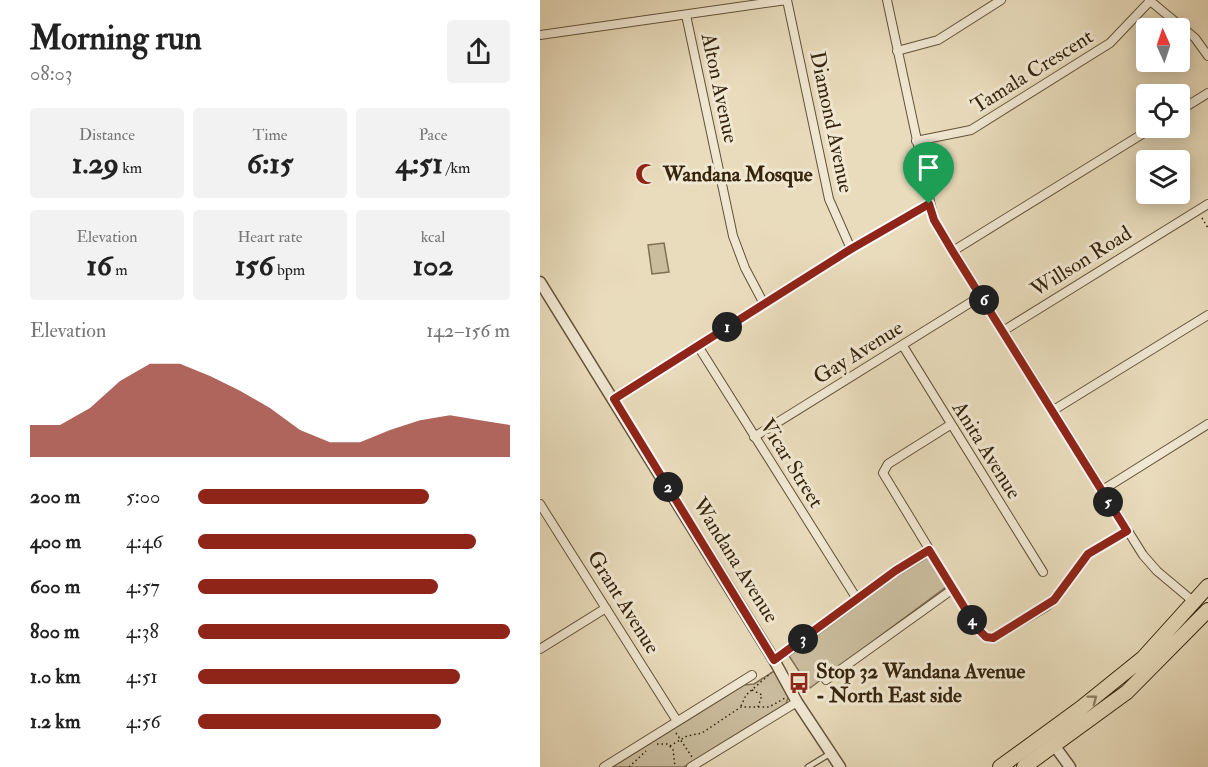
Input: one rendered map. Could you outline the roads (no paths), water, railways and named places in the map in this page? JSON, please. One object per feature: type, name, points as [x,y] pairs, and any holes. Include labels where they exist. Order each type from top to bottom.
[{"type":"highway","points":[[1195,624],[1208,586]]},
{"type":"highway","points":[[1000,767],[1143,658],[1201,601]]},
{"type":"highway","points":[[1024,767],[1133,687],[1208,610]]},
{"type":"highway","points":[[1046,734],[1054,746]]},
{"type":"street","points":[[540,35],[787,0]]},
{"type":"street","name":"Diamond Avenue","points":[[787,0],[829,199],[851,249]]},
{"type":"street","points":[[887,0],[934,220],[1101,491],[1149,563],[1201,601]]},
{"type":"street","points":[[897,51],[938,40],[1001,0]]},
{"type":"street","points":[[1149,0],[1195,38],[1208,56]]},
{"type":"street","name":"Tamala Crescent","points":[[916,141],[971,130],[1110,43],[1149,0]]},
{"type":"street","name":"Alton Avenue","points":[[686,15],[733,236],[745,268],[764,304]]},
{"type":"street","points":[[1190,104],[1208,93]]},
{"type":"street","points":[[953,252],[1136,138]]},
{"type":"street","points":[[614,399],[851,249],[929,204]]},
{"type":"street","name":"Willson Road","points":[[1003,331],[1208,204]]},
{"type":"street","name":"Wandana Avenue","points":[[540,282],[774,660],[797,702],[840,767]]},
{"type":"street","name":"Gay Avenue","points":[[754,437],[981,296]]},
{"type":"street","points":[[1052,411],[1208,315]]},
{"type":"street","name":"Vicar Street","points":[[698,346],[857,599]]},
{"type":"street","name":"Anita Avenue","points":[[903,346],[1043,572]]},
{"type":"street","points":[[1101,491],[1208,424]]},
{"type":"street","points":[[950,425],[888,464],[883,473],[981,634],[993,638],[1054,600],[1088,554],[1127,531]]},
{"type":"street","name":"Grant Avenue","points":[[540,504],[676,725]]},
{"type":"street","points":[[774,660],[895,571],[929,550]]},
{"type":"street","points":[[826,680],[924,608],[954,589]]},
{"type":"street","points":[[540,649],[606,608]]},
{"type":"street","points":[[604,767],[676,725],[752,675]]},
{"type":"street","points":[[698,764],[797,702]]},
{"type":"street","points":[[1054,746],[1070,767]]},
{"type":"lane","points":[[808,767],[831,753]]},
{"type":"place","name":"Wandana Mosque","points":[[646,174]]},
{"type":"place","name":"Stop 32 Wandana Avenue - North East side","points":[[799,683]]}]
